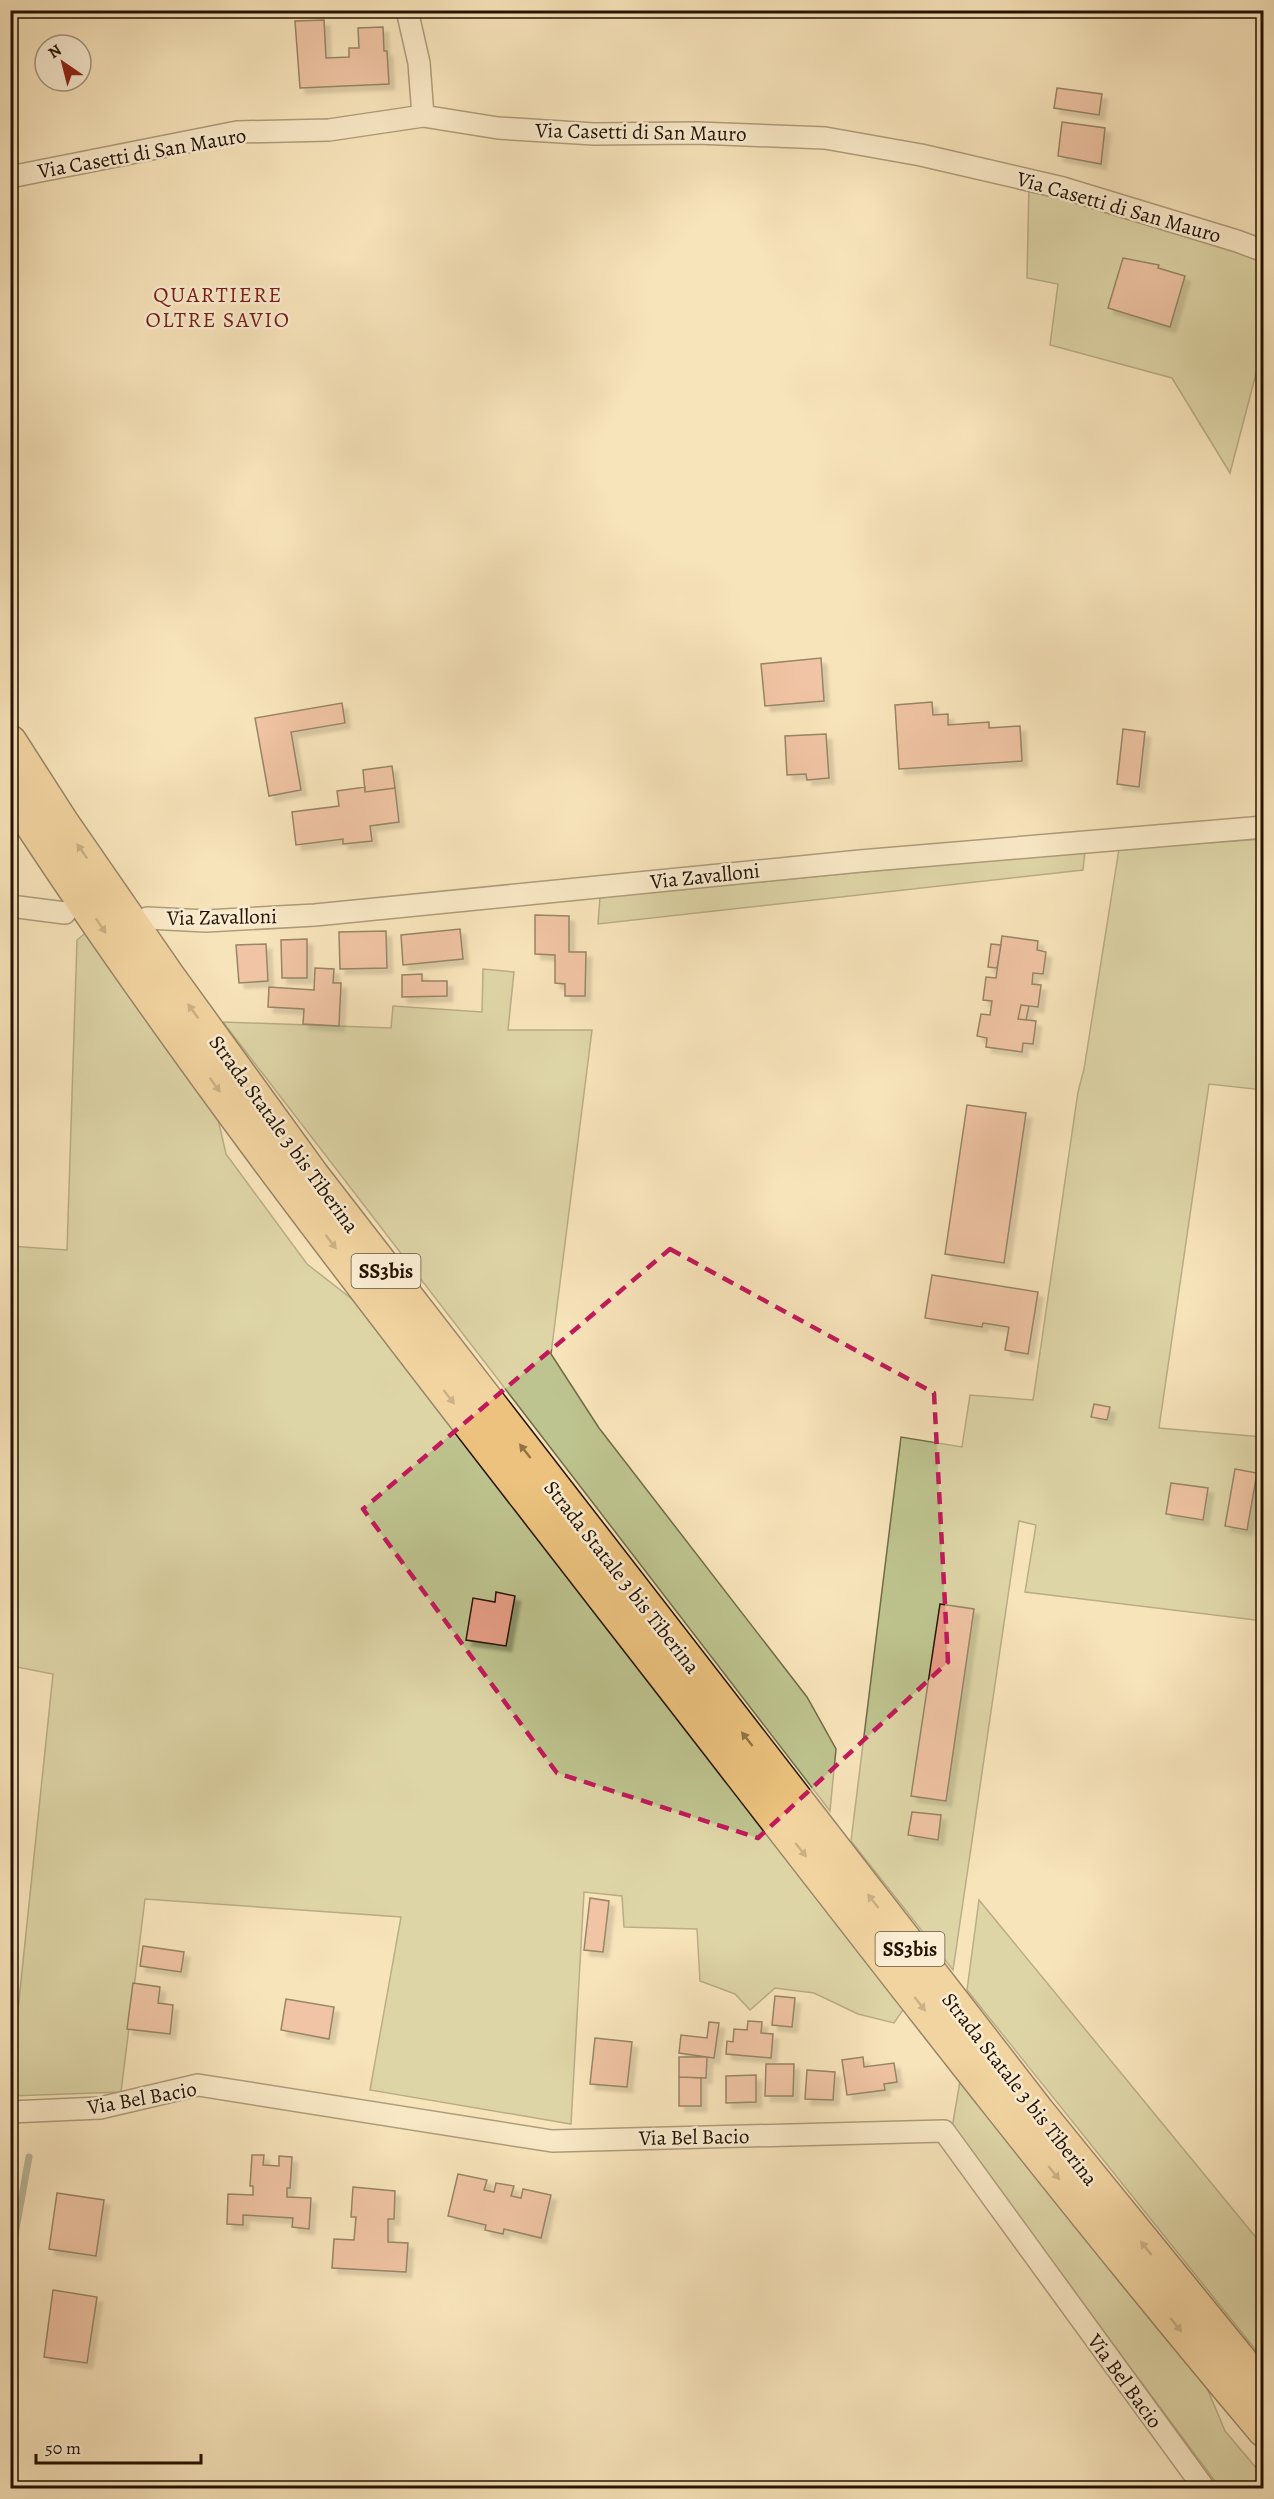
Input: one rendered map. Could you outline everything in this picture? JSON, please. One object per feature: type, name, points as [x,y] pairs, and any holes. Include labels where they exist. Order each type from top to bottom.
[{"type":"highway","name":"Strada Statale 3 bis Tiberina","points":[[10,742],[62,823],[154,956],[312,1175],[774,1794]]},
{"type":"highway","name":"Strada Statale 3 bis Tiberina","points":[[10,790],[143,987],[291,1190],[774,1794],[1027,2120],[1263,2430]]},
{"type":"highway","name":"Strada Statale 3 bis Tiberina","points":[[1027,2120],[1263,2390]]},
{"type":"street","points":[[406,10],[419,63],[423,116]]},
{"type":"street","name":"Via Casetti di San Mauro","points":[[10,177],[237,132],[329,130],[423,116],[498,128],[594,134],[697,133],[825,138],[921,155],[1063,188],[1263,251]]},
{"type":"street","name":"Via Zavalloni","points":[[147,918],[206,921],[315,915],[860,861],[1263,826]]},
{"type":"street","points":[[10,906],[65,913]]},
{"type":"street","name":"Via Bel Bacio","points":[[10,2112],[100,2108],[198,2085],[552,2141],[944,2131],[1204,2488]]},
{"type":"highlighted area","points":[[670,1249],[934,1393],[948,1662],[758,1838],[557,1773],[363,1509]]},
{"type":"green space","points":[[1029,184],[1263,257],[1263,347],[1230,473],[1172,378],[1050,345],[1058,284],[1027,278]]},
{"type":"green space","points":[[1263,839],[1263,1090],[1209,1084],[1159,1428],[1263,1437],[1263,1621],[1025,1592],[1036,1525],[1019,1521],[953,1970],[851,1841],[901,1437],[962,1447],[970,1395],[1033,1400],[1078,1092],[1084,1069],[1119,849]]},
{"type":"green space","points":[[1085,851],[1083,870],[598,924],[600,897]]},
{"type":"green space","points":[[88,931],[217,1115],[226,1154],[307,1264],[366,1310],[905,2007],[894,2023],[858,2014],[814,1993],[775,1988],[750,2010],[735,1994],[700,1981],[697,1929],[624,1927],[622,1896],[584,1892],[571,2124],[370,2090],[401,1917],[145,1899],[121,2092],[11,2096],[11,2077],[53,1674],[11,1666],[10,1246],[67,1250],[77,940]]},
{"type":"green space","points":[[483,969],[514,972],[508,1030],[592,1030],[551,1354],[599,1428],[807,1697],[836,1749],[830,1811],[223,1022],[391,1028],[393,1006],[482,1012]]},
{"type":"green space","points":[[979,1900],[1263,2246],[1263,2359],[967,1990]]},
{"type":"green space","points":[[960,2081],[1204,2381],[1225,2431],[1263,2476],[1263,2488],[1220,2488],[952,2128]]},
{"type":"building","points":[[324,20],[326,58],[349,57],[349,48],[359,48],[358,28],[383,27],[389,84],[300,88],[295,21]]},
{"type":"building","points":[[1057,88],[1102,94],[1099,115],[1054,108]]},
{"type":"building","points":[[1062,122],[1105,128],[1101,164],[1058,156]]},
{"type":"building","points":[[1123,258],[1159,265],[1158,268],[1185,276],[1170,327],[1108,308]]},
{"type":"building","points":[[821,658],[824,701],[765,706],[761,664]]},
{"type":"building","points":[[932,702],[933,715],[948,714],[948,725],[989,722],[989,728],[1020,726],[1022,761],[899,769],[895,705]]},
{"type":"building","points":[[342,703],[345,723],[291,732],[301,790],[269,796],[255,718]]},
{"type":"building","points":[[1123,729],[1145,732],[1139,787],[1117,784]]},
{"type":"building","points":[[826,734],[829,778],[807,780],[806,774],[787,775],[785,736]]},
{"type":"building","points":[[392,766],[395,788],[365,792],[363,770]]},
{"type":"building","points":[[365,787],[365,792],[395,788],[399,822],[370,826],[372,841],[343,844],[343,839],[296,845],[292,812],[339,806],[337,791]]},
{"type":"building","points":[[535,915],[569,916],[569,952],[586,952],[585,996],[565,996],[565,984],[555,983],[555,955],[535,954]]},
{"type":"building","points":[[460,929],[463,959],[403,965],[401,935]]},
{"type":"building","points":[[386,931],[387,968],[340,969],[339,932]]},
{"type":"building","points":[[1002,936],[1038,941],[1037,950],[1046,952],[1043,974],[1033,973],[1032,984],[1041,985],[1038,1007],[1021,1005],[1018,1019],[1036,1021],[1033,1044],[1023,1043],[1022,1052],[986,1047],[987,1038],[977,1036],[981,1014],[990,1015],[992,1001],[983,1000],[986,977],[996,978]]},
{"type":"building","points":[[307,939],[307,978],[282,978],[281,940]]},
{"type":"building","points":[[266,944],[268,981],[239,983],[236,945]]},
{"type":"building","points":[[991,944],[1001,945],[997,968],[988,967]]},
{"type":"building","points":[[315,968],[334,969],[333,983],[341,983],[339,1026],[303,1024],[304,1009],[268,1007],[269,987],[314,990]]},
{"type":"building","points":[[422,974],[422,981],[447,981],[447,996],[402,997],[402,975]]},
{"type":"building","points":[[1021,1005],[1029,1006],[1026,1020],[1018,1019]]},
{"type":"building","points":[[967,1105],[1026,1113],[1004,1263],[945,1254]]},
{"type":"building","points":[[932,1275],[1038,1292],[1028,1354],[1005,1350],[1009,1327],[983,1323],[982,1327],[925,1318]]},
{"type":"building","points":[[1094,1404],[1110,1407],[1107,1420],[1091,1417]]},
{"type":"building","points":[[1235,1469],[1257,1473],[1247,1530],[1225,1526]]},
{"type":"building","points":[[1171,1483],[1208,1488],[1203,1520],[1166,1514]]},
{"type":"building","points":[[496,1592],[515,1596],[506,1646],[466,1640],[473,1598],[495,1602]]},
{"type":"building","points":[[940,1604],[974,1609],[946,1801],[911,1796]]},
{"type":"building","points":[[912,1812],[941,1815],[938,1840],[908,1835]]},
{"type":"building","points":[[590,1898],[609,1901],[603,1952],[584,1950]]},
{"type":"building","points":[[143,1946],[184,1952],[181,1972],[140,1966]]},
{"type":"building","points":[[133,1983],[160,1987],[158,2003],[173,2005],[170,2034],[127,2029]]},
{"type":"building","points":[[775,1996],[795,1998],[792,2027],[772,2025]]},
{"type":"building","points":[[286,1999],[334,2007],[329,2039],[281,2030]]},
{"type":"building","points":[[748,2021],[762,2022],[761,2033],[773,2034],[771,2058],[726,2054],[727,2041],[733,2042],[734,2029],[747,2030]]},
{"type":"building","points":[[709,2022],[719,2023],[714,2058],[679,2053],[681,2035],[707,2038]]},
{"type":"building","points":[[595,2038],[632,2042],[627,2087],[590,2084]]},
{"type":"building","points":[[679,2057],[707,2057],[706,2078],[679,2077]]},
{"type":"building","points":[[863,2057],[864,2067],[894,2063],[897,2082],[884,2084],[885,2090],[847,2095],[842,2060]]},
{"type":"building","points":[[766,2064],[794,2064],[793,2096],[765,2096]]},
{"type":"building","points":[[807,2070],[835,2072],[833,2100],[805,2099]]},
{"type":"building","points":[[756,2075],[756,2102],[726,2103],[726,2076]]},
{"type":"building","points":[[679,2077],[701,2078],[701,2106],[679,2106]]},
{"type":"building","points":[[252,2155],[264,2155],[263,2165],[279,2166],[279,2156],[292,2157],[290,2188],[287,2188],[287,2197],[311,2198],[309,2229],[292,2227],[293,2218],[243,2215],[243,2225],[227,2224],[228,2194],[253,2195],[253,2186],[250,2186]]},
{"type":"building","points":[[458,2174],[487,2180],[484,2190],[494,2192],[496,2183],[514,2186],[511,2196],[521,2198],[523,2189],[551,2195],[541,2238],[504,2229],[503,2234],[485,2230],[486,2225],[448,2216]]},
{"type":"building","points":[[353,2187],[395,2191],[394,2219],[388,2219],[388,2242],[408,2243],[406,2272],[332,2268],[334,2239],[354,2240],[356,2217],[351,2217]]},
{"type":"building","points":[[57,2193],[104,2200],[96,2256],[49,2249]]},
{"type":"building","points":[[53,2290],[97,2297],[87,2363],[44,2357]]},
{"type":"waterway","points":[[10,2262],[29,2157]]},
{"type":"district","name":"QUARTIERE OLTRE SAVIO","points":[[218,308]]}]
